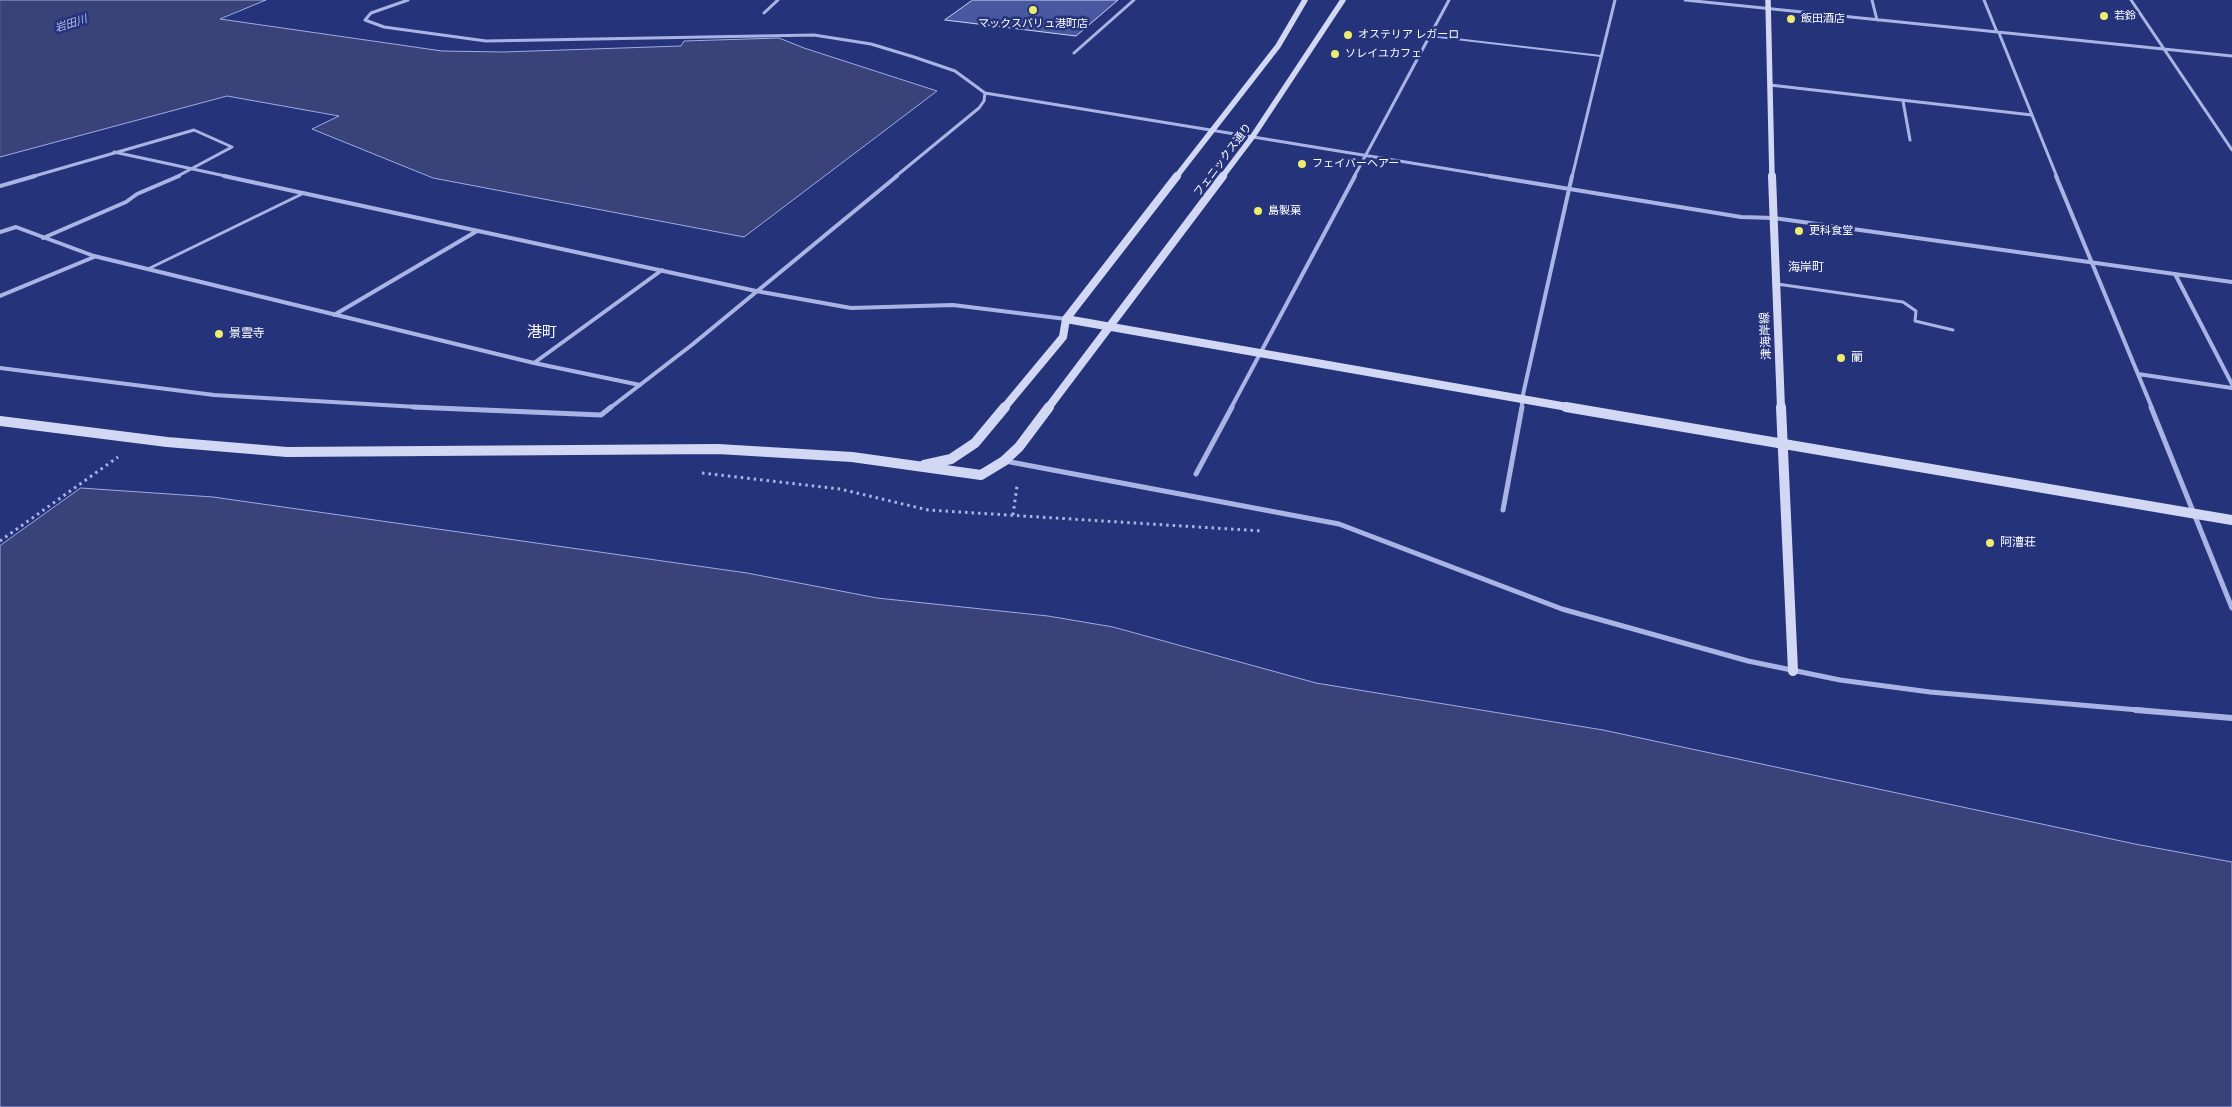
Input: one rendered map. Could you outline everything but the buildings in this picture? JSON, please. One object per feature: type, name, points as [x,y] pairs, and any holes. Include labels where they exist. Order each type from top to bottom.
[{"type":"street","points":[[408,0],[372,13],[366,20],[384,27],[486,41],[814,35],[871,44],[930,62],[955,71],[985,93],[1741,217],[1774,218],[2232,282]]},
{"type":"street","points":[[764,12],[778,0]]},
{"type":"street","points":[[1074,53],[1134,0]]},
{"type":"street","points":[[916,467],[951,459],[975,443],[1062,337],[1066,318],[1278,46],[1304,0]]},
{"type":"street","name":"フェニックス通り","points":[[0,421],[168,442],[287,452],[718,449],[852,457],[981,475],[1004,461],[1019,447],[1253,136],[1343,0]]},
{"type":"street","points":[[1196,474],[1449,0]]},
{"type":"street","points":[[1503,510],[1522,414],[1522,399],[1568,188],[1615,0]]},
{"type":"street","points":[[1685,0],[1768,4],[1877,20],[2232,56]]},
{"type":"street","points":[[1872,0],[1877,20]]},
{"type":"street","points":[[1984,0],[2196,514],[2232,608]]},
{"type":"street","points":[[2132,0],[2232,150]]},
{"type":"street","name":"津海岸線","points":[[1768,4],[1775,283],[1793,671]]},
{"type":"street","points":[[1770,85],[2032,115]]},
{"type":"street","points":[[0,368],[214,395],[464,410],[602,415],[693,344],[756,290],[979,108],[984,102],[985,93]]},
{"type":"street","points":[[1903,101],[1910,140]]},
{"type":"street","points":[[0,186],[194,130],[232,147],[192,170],[137,194],[126,202],[43,238]]},
{"type":"street","points":[[114,152],[477,231],[756,290],[851,308],[953,305],[1066,318],[1260,354],[1783,445],[2232,520]]},
{"type":"street","points":[[0,232],[16,227],[94,256],[534,363],[640,385]]},
{"type":"street","points":[[334,315],[477,231]]},
{"type":"street","points":[[0,296],[94,256]]},
{"type":"street","points":[[534,363],[662,270]]},
{"type":"street","points":[[2175,274],[2232,384]]},
{"type":"street","points":[[2138,374],[2232,388]]},
{"type":"street","points":[[1004,461],[1339,524],[1562,609],[1748,661],[1793,671],[1840,680],[1930,692],[2232,718]]},
{"type":"lane","points":[[1430,36],[1601,56]]},
{"type":"lane","points":[[148,269],[304,194]]},
{"type":"lane","points":[[1775,283],[1904,302],[1916,310],[1915,321],[1953,330]]},
{"type":"path","points":[[0,541],[121,454]]},
{"type":"path","points":[[697,472],[840,489],[928,510],[1269,531]]},
{"type":"path","points":[[1013,515],[1017,486]]},
{"type":"water","name":"岩田川","points":[[0,0],[266,0],[220,19],[442,51],[503,52],[681,46],[684,41],[779,38],[804,48],[937,91],[744,237],[433,178],[312,129],[339,116],[227,96],[0,157]]},
{"type":"water","points":[[81,488],[213,497],[747,573],[877,598],[1048,616],[1113,627],[1316,683],[1603,730],[2135,844],[2232,862],[2232,1107],[0,1107],[0,546]]},
{"type":"place","name":"マックスバリュ港町店","points":[[1033,10]]},
{"type":"place","name":"若鈴","points":[[2104,16]]},
{"type":"place","name":"飯田酒店","points":[[1791,19]]},
{"type":"place","name":"オステリア レガーロ","points":[[1348,35]]},
{"type":"place","name":"ソレイユカフェ","points":[[1335,54]]},
{"type":"place","name":"フェイバーヘアー","points":[[1302,164]]},
{"type":"place","name":"島製菓","points":[[1258,211]]},
{"type":"place","name":"更科食堂","points":[[1799,231]]},
{"type":"place","name":"景雲寺","points":[[219,334]]},
{"type":"place","name":"蘭","points":[[1841,358]]},
{"type":"place","name":"阿漕荘","points":[[1990,543]]},
{"type":"district","name":"海岸町","points":[[1806,268]]},
{"type":"district","name":"港町","points":[[542,333]]}]
